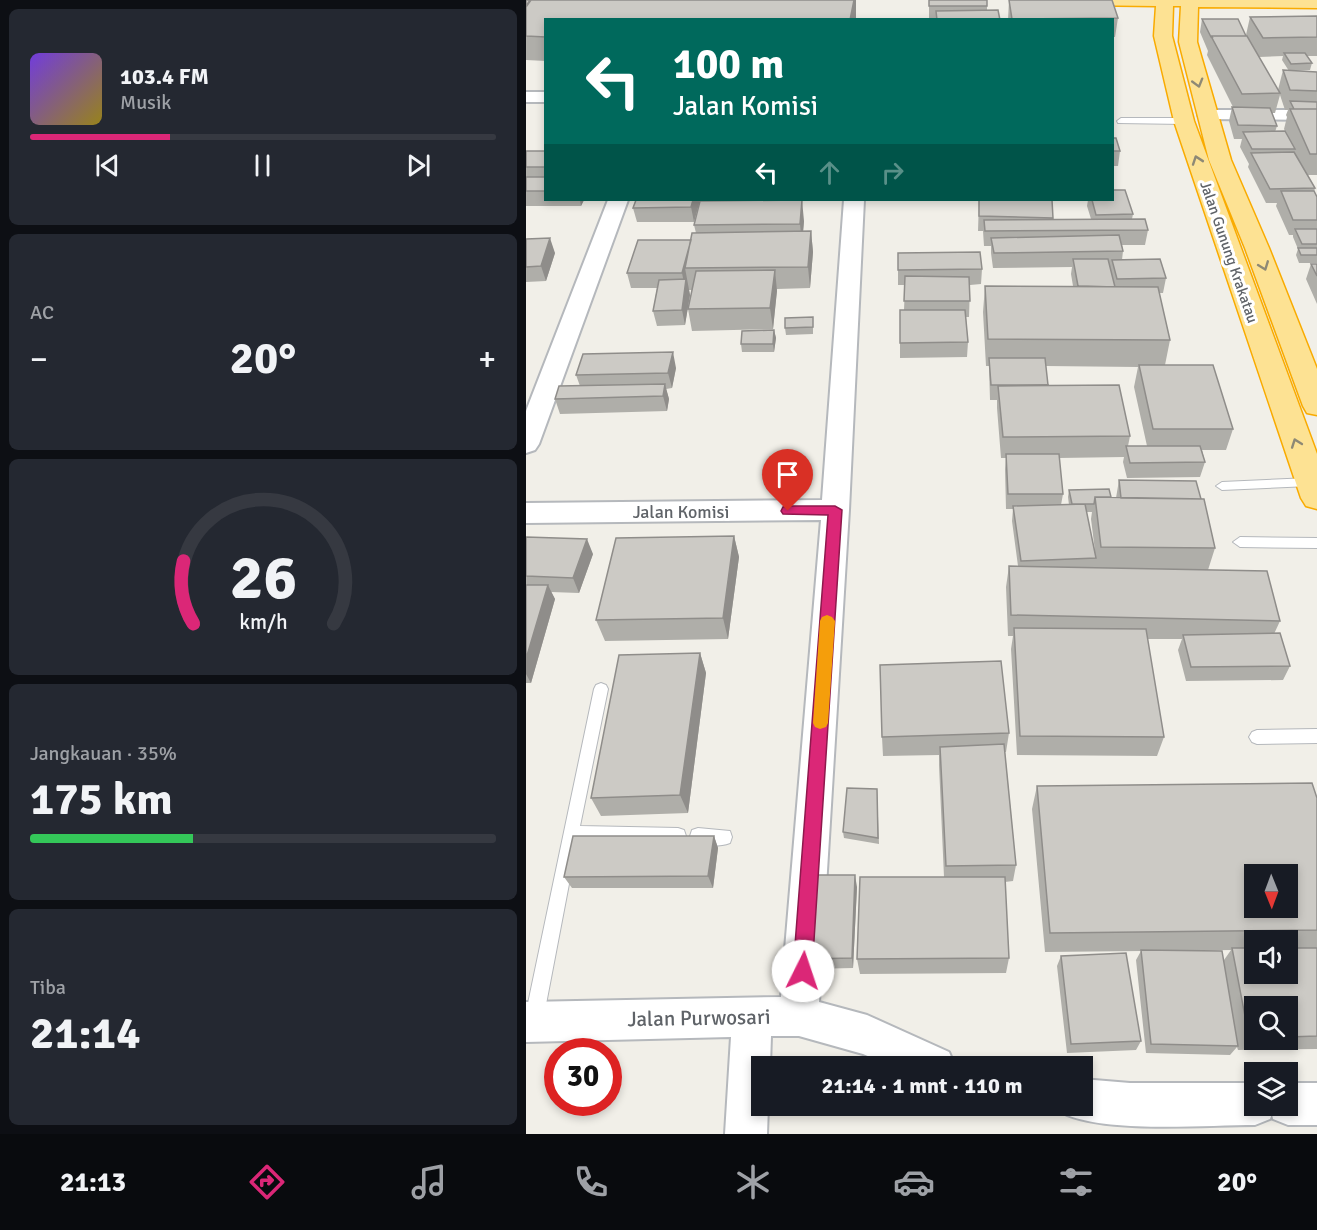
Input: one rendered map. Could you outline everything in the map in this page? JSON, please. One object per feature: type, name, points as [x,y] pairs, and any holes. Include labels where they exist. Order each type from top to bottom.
[{"type":"highway","points":[[1078,0],[1133,10],[1164,8],[1190,1],[1316,3]]},
{"type":"highway","name":"Jalan Gunung Krakatau","points":[[1190,1],[1188,42],[1195,118],[1220,160],[1257,248],[1316,405]]},
{"type":"highway","points":[[1189,25],[1220,15],[1275,3]]},
{"type":"highway","name":"Jalan Gunung Krakatau","points":[[1164,8],[1163,36],[1195,118],[1313,490]]},
{"type":"street","points":[[526,97],[544,98]]},
{"type":"street","points":[[1195,118],[1316,115]]},
{"type":"street","points":[[526,444],[618,201]]},
{"type":"street","points":[[799,1016],[835,510],[854,201]]},
{"type":"street","name":"Jalan Komisi","points":[[526,513],[835,510]]},
{"type":"street","points":[[746,1134],[752,1016]]},
{"type":"street","name":"Jalan Purwosari","points":[[530,1022],[799,1016],[867,1035],[913,1056]]},
{"type":"street","points":[[1093,1101],[1129,1104],[1244,1104]]},
{"type":"street","points":[[1298,1104],[1316,1104]]},
{"type":"lane","points":[[1121,121],[1195,118]]},
{"type":"lane","points":[[1222,486],[1313,490]]},
{"type":"lane","points":[[1240,542],[1316,543]]},
{"type":"lane","points":[[530,1022],[601,689]]},
{"type":"lane","points":[[1257,737],[1316,735]]},
{"type":"lane","points":[[570,834],[724,837]]},
{"type":"building","points":[[531,0],[854,0],[850,18],[544,18],[544,37],[526,36],[526,7]]},
{"type":"building","points":[[929,0],[987,0],[987,6],[929,6]]},
{"type":"building","points":[[1009,0],[1112,0],[1118,18],[1114,18],[1012,18]]},
{"type":"building","points":[[998,10],[1000,18],[937,18],[936,11]]},
{"type":"building","points":[[1317,16],[1317,37],[1263,38],[1250,17]]},
{"type":"building","points":[[1202,19],[1238,19],[1246,36],[1211,37]]},
{"type":"building","points":[[1211,36],[1247,36],[1280,93],[1242,94]]},
{"type":"building","points":[[1284,53],[1305,53],[1312,63],[1291,64]]},
{"type":"building","points":[[1283,70],[1317,72],[1317,91],[1290,90]]},
{"type":"building","points":[[1290,101],[1317,102],[1317,109],[1294,109]]},
{"type":"building","points":[[1232,107],[1270,108],[1277,126],[1238,125]]},
{"type":"building","points":[[1290,109],[1317,109],[1317,154],[1310,154]]},
{"type":"building","points":[[1285,131],[1295,149],[1252,149],[1243,132]]},
{"type":"building","points":[[1114,138],[1116,138],[1120,151],[1114,151]]},
{"type":"building","points":[[526,151],[544,151],[544,167],[526,167]]},
{"type":"building","points":[[1294,152],[1315,188],[1270,189],[1251,153]]},
{"type":"building","points":[[526,177],[544,177],[544,191],[526,191]]},
{"type":"building","points":[[1114,190],[1125,190],[1133,214],[1096,215],[1092,201],[1114,201]]},
{"type":"building","points":[[1281,191],[1314,191],[1317,197],[1317,220],[1293,220]]},
{"type":"building","points":[[636,201],[693,201],[691,207],[633,208]]},
{"type":"building","points":[[700,201],[802,201],[800,224],[694,225]]},
{"type":"building","points":[[979,201],[1052,201],[1053,218],[979,216]]},
{"type":"building","points":[[1145,219],[1148,230],[985,231],[984,220]]},
{"type":"building","points":[[1295,229],[1317,229],[1317,244],[1302,244]]},
{"type":"building","points":[[811,231],[808,267],[685,268],[692,233]]},
{"type":"building","points":[[1119,235],[1123,251],[994,253],[991,238]]},
{"type":"building","points":[[550,238],[541,266],[526,267],[526,239]]},
{"type":"building","points":[[638,240],[691,240],[682,273],[627,273]]},
{"type":"building","points":[[1298,248],[1317,248],[1317,255],[1301,255]]},
{"type":"building","points":[[980,252],[982,269],[898,270],[898,253]]},
{"type":"building","points":[[1073,259],[1108,259],[1115,287],[1078,286]]},
{"type":"building","points":[[1160,259],[1166,278],[1117,279],[1112,260]]},
{"type":"building","points":[[1311,264],[1317,264],[1317,276]]},
{"type":"building","points":[[775,270],[770,308],[688,309],[696,271]]},
{"type":"building","points":[[905,276],[969,277],[970,301],[904,301]]},
{"type":"building","points":[[686,279],[682,310],[653,311],[659,280]]},
{"type":"building","points":[[985,286],[1158,287],[1170,340],[988,339]]},
{"type":"building","points":[[900,310],[965,310],[968,342],[900,343]]},
{"type":"building","points":[[813,317],[813,327],[785,328],[785,318]]},
{"type":"building","points":[[774,330],[773,344],[741,344],[742,331]]},
{"type":"building","points":[[673,352],[668,373],[576,375],[583,354]]},
{"type":"building","points":[[989,358],[1045,358],[1048,385],[991,385]]},
{"type":"building","points":[[1139,365],[1213,365],[1233,429],[1153,429]]},
{"type":"building","points":[[665,384],[663,396],[555,399],[559,386]]},
{"type":"building","points":[[1119,385],[1130,436],[1003,437],[998,386]]},
{"type":"building","points":[[1126,446],[1200,446],[1205,462],[1130,463]]},
{"type":"building","points":[[1006,454],[1059,454],[1063,494],[1008,494]]},
{"type":"building","points":[[1119,480],[1196,481],[1201,499],[1121,498]]},
{"type":"building","points":[[1109,489],[1111,497],[1095,497],[1094,504],[1072,504],[1069,490]]},
{"type":"building","points":[[1095,497],[1204,499],[1215,548],[1101,547]]},
{"type":"building","points":[[1085,504],[1096,558],[1021,561],[1013,506]]},
{"type":"building","points":[[734,536],[723,618],[596,620],[616,538]]},
{"type":"building","points":[[526,537],[587,539],[573,578],[526,576]]},
{"type":"building","points":[[1009,566],[1267,571],[1280,621],[1011,615]]},
{"type":"building","points":[[526,585],[548,585],[526,659]]},
{"type":"building","points":[[1014,628],[1146,629],[1164,737],[1020,736]]},
{"type":"building","points":[[1280,633],[1290,666],[1191,667],[1183,635]]},
{"type":"building","points":[[700,653],[680,795],[591,798],[619,655]]},
{"type":"building","points":[[1001,661],[1009,733],[882,737],[880,665]]},
{"type":"building","points":[[1004,744],[1016,865],[946,866],[940,747]]},
{"type":"building","points":[[1312,783],[1317,798],[1317,930],[1050,933],[1037,786]]},
{"type":"building","points":[[847,788],[877,789],[878,838],[843,832]]},
{"type":"building","points":[[573,836],[714,836],[708,876],[564,877]]},
{"type":"building","points":[[813,875],[855,875],[852,958],[807,959]]},
{"type":"building","points":[[860,877],[1005,877],[1009,958],[857,959]]},
{"type":"building","points":[[1232,948],[1244,948],[1244,984],[1298,984],[1298,948],[1317,948],[1317,1036],[1298,1037],[1298,996],[1244,996],[1244,1011]]},
{"type":"building","points":[[1141,950],[1222,951],[1238,1046],[1151,1044]]},
{"type":"building","points":[[1126,953],[1141,1041],[1071,1044],[1061,956]]},
{"type":"slow traffic","points":[[820,723],[827,621]]},
{"type":"route","points":[[788,511],[835,510],[803,971]]}]
